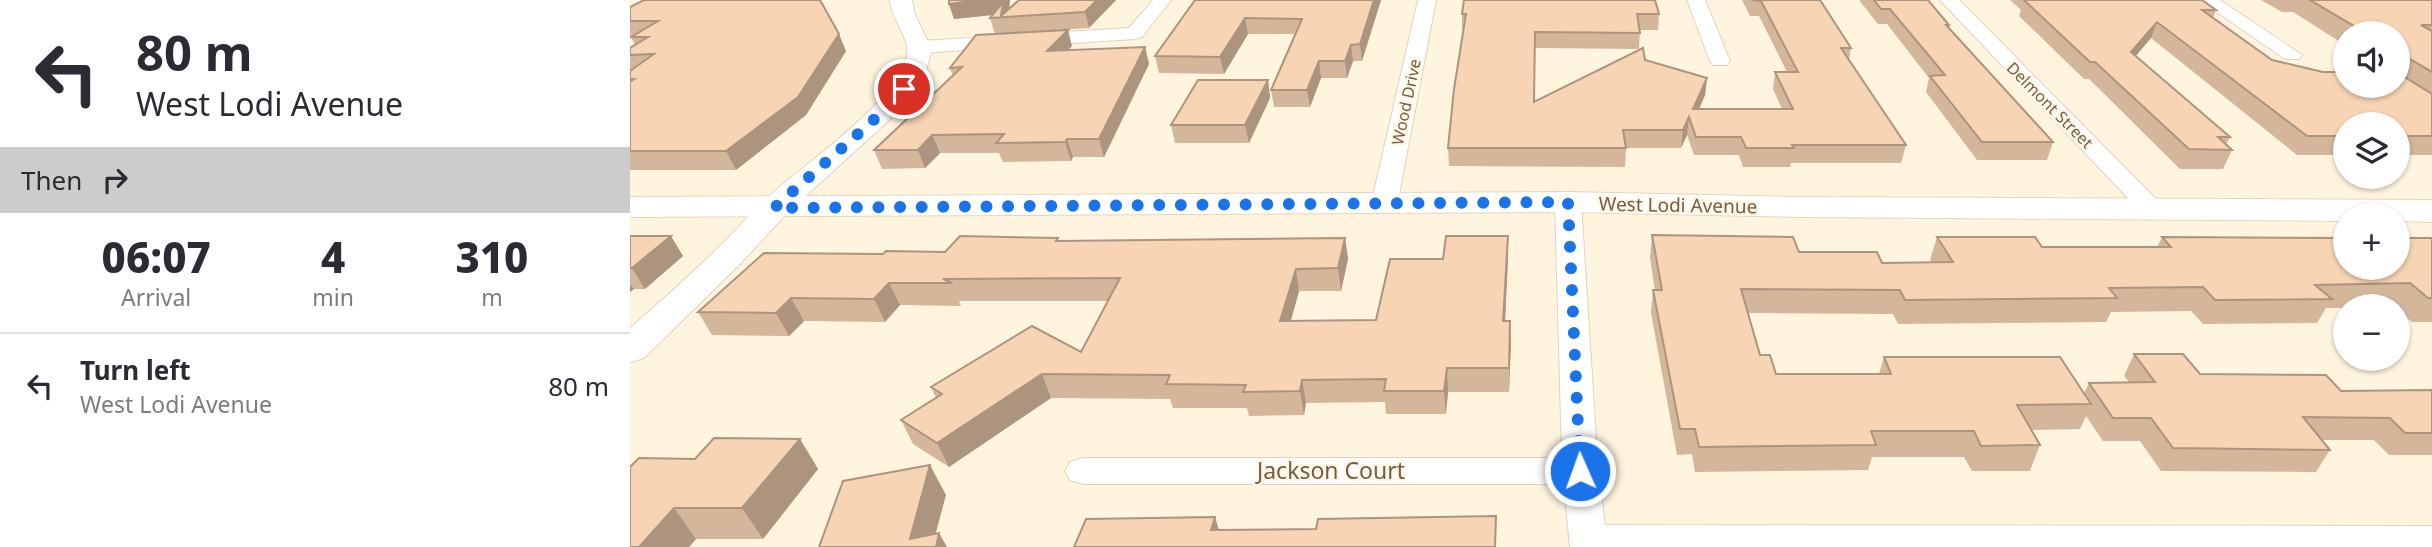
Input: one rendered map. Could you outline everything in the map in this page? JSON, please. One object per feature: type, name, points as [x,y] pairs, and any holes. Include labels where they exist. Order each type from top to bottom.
[{"type":"main road","name":"West Lodi Avenue","points":[[630,206],[774,208],[1568,202],[1798,207],[2432,211]]},
{"type":"street","points":[[630,349],[689,296],[774,208],[892,102],[911,79],[920,47],[901,12],[901,0]]},
{"type":"street","points":[[920,47],[1135,33],[1161,0]]},
{"type":"street","name":"Wood Drive","points":[[1384,205],[1427,0]]},
{"type":"street","points":[[1696,0],[1720,61]]},
{"type":"street","name":"Delmont Street","points":[[1949,0],[2152,209]]},
{"type":"street","points":[[2208,0],[2292,55]]},
{"type":"street","points":[[1568,202],[1580,471],[1588,544],[2432,541]]},
{"type":"street","name":"Jackson Court","points":[[1083,471],[1580,471]]},
{"type":"building","points":[[644,0],[820,0],[839,34],[798,97],[726,151],[630,151],[630,82],[634,79],[630,79],[630,71],[654,54],[630,55],[630,48],[648,37],[631,37],[658,21],[630,21],[630,7]]},
{"type":"building","points":[[949,0],[980,0],[949,4]]},
{"type":"building","points":[[1019,0],[1097,0],[1085,12],[990,18],[1003,2],[1001,16]]},
{"type":"building","points":[[1195,0],[1374,0],[1360,44],[1351,45],[1345,61],[1319,61],[1307,90],[1271,90],[1302,19],[1245,18],[1220,57],[1155,56]]},
{"type":"building","points":[[1464,0],[1655,0],[1659,14],[1637,14],[1640,33],[1535,32],[1534,102],[1643,48],[1645,60],[1707,78],[1693,109],[1793,109],[1775,72],[1798,72],[1761,1],[1752,0],[1820,0],[1851,48],[1841,48],[1906,145],[1792,145],[1794,148],[1746,148],[1741,137],[1696,137],[1689,117],[1683,130],[1623,130],[1626,148],[1448,148],[1466,14],[1462,14]]},
{"type":"building","points":[[1874,0],[1928,0],[1949,25],[1946,25],[2053,142],[1982,142],[1930,76],[1945,75],[1890,9],[1881,9]]},
{"type":"building","points":[[2024,0],[2202,0],[2216,10],[2202,10],[2272,60],[2333,72],[2333,98],[2410,98],[2410,80],[2432,94],[2432,136],[2410,136],[2410,112],[2333,112],[2333,136],[2307,136],[2157,22],[2131,52],[2230,137],[2218,137],[2232,150],[2189,149],[2095,62],[2090,62]]},
{"type":"building","points":[[2310,0],[2432,0],[2432,25],[2421,25],[2432,31],[2432,72],[2410,59],[2410,21],[2346,21]]},
{"type":"building","points":[[1068,30],[1047,51],[1145,47],[1099,139],[996,143],[1004,134],[932,135],[918,150],[874,150],[962,67],[950,68],[976,35]]},
{"type":"building","points":[[1198,80],[1268,80],[1245,125],[1171,125]]},
{"type":"building","points":[[1652,235],[1793,237],[1799,252],[1877,252],[1882,263],[1953,262],[1937,237],[2035,237],[2042,247],[2171,247],[2162,237],[2333,238],[2333,280],[2410,280],[2410,238],[2432,238],[2432,298],[2428,298],[2410,283],[2315,285],[2332,299],[2215,300],[2203,287],[2109,288],[2117,298],[1905,300],[1900,290],[1741,289],[1760,355],[1770,355],[1776,374],[1891,374],[1884,357],[2060,357],[2091,404],[2017,405],[2040,445],[1981,446],[1974,431],[1871,431],[1876,445],[1699,447],[1695,429],[1680,429],[1653,290],[1662,290]]},
{"type":"building","points":[[630,236],[671,236],[630,268]]},
{"type":"building","points":[[960,236],[1058,238],[1056,241],[1345,238],[1338,268],[1296,269],[1280,321],[1376,320],[1390,259],[1443,259],[1446,236],[1508,236],[1503,321],[1510,321],[1509,368],[1447,368],[1444,391],[1384,391],[1386,379],[1302,380],[1300,391],[1243,392],[1246,385],[1166,384],[1170,375],[1042,374],[937,443],[901,420],[942,394],[931,387],[1032,326],[1081,352],[1120,278],[943,279],[952,283],[889,283],[874,299],[791,298],[776,313],[698,312],[764,253],[945,252]]},
{"type":"building","points":[[2134,354],[2183,354],[2200,374],[2326,375],[2341,391],[2432,390],[2432,433],[2405,433],[2390,418],[2303,417],[2330,450],[2173,448],[2151,418],[2113,418],[2089,383],[2155,382]]},
{"type":"building","points":[[714,438],[800,439],[742,508],[674,508],[639,547],[630,547],[630,467],[639,458],[695,459]]},
{"type":"building","points":[[930,465],[910,539],[939,533],[936,547],[819,547],[843,481]]},
{"type":"building","points":[[1496,516],[1495,547],[1074,547],[1086,519],[1215,517],[1211,530],[1316,529],[1318,519]]},
{"type":"route","points":[[904,89],[877,117],[774,208],[1568,202],[1580,471]]}]
